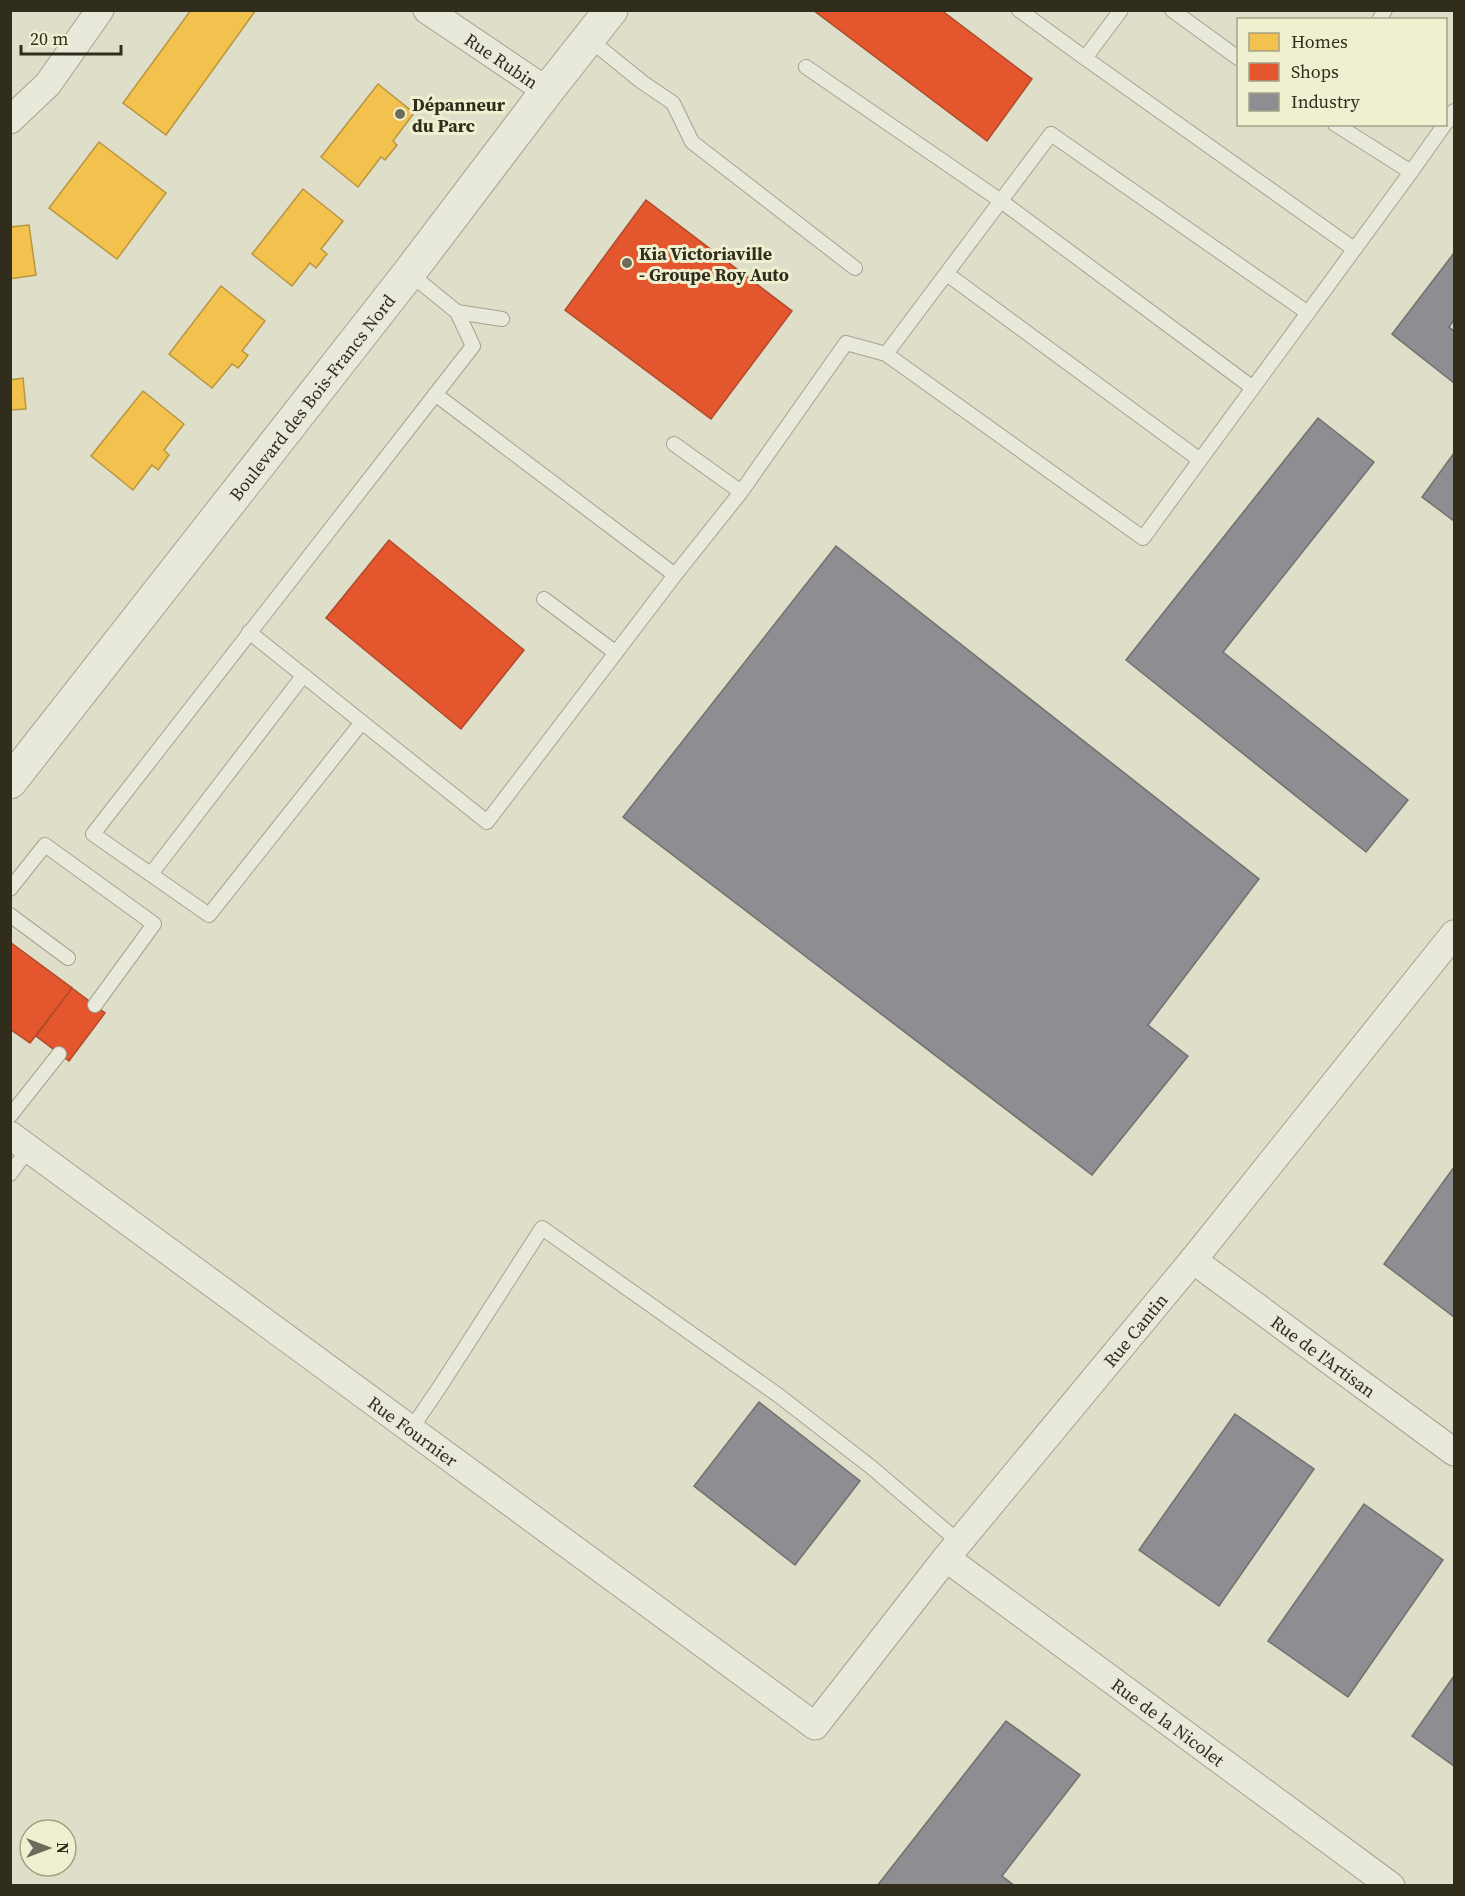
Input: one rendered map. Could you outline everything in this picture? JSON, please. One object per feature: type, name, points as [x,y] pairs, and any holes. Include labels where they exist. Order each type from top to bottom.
[{"type":"street","points":[[10,120],[48,84],[100,10]]},
{"type":"street","name":"Rue Rubin","points":[[427,10],[547,91]]},
{"type":"street","name":"Boulevard des Bois-Francs Nord","points":[[10,782],[409,273],[611,10]]},
{"type":"street","name":"Rue Cantin","points":[[815,1726],[953,1550],[1193,1260],[1455,934]]},
{"type":"street","name":"Rue Fournier","points":[[20,1141],[815,1726]]},
{"type":"street","name":"Rue de l'Artisan","points":[[1193,1260],[1455,1452]]},
{"type":"street","name":"Rue de la Nicolet","points":[[953,1550],[1391,1886]]},
{"type":"lane","points":[[1019,10],[1354,249]]},
{"type":"lane","points":[[1085,58],[1121,10]]},
{"type":"lane","points":[[1172,10],[1237,57]]},
{"type":"lane","points":[[589,39],[642,82],[673,103],[692,142],[855,268]]},
{"type":"lane","points":[[806,67],[1001,201],[1253,388]]},
{"type":"lane","points":[[1338,126],[1411,172]]},
{"type":"lane","points":[[249,632],[487,822],[741,492],[846,343],[886,354],[1143,538],[1444,126]]},
{"type":"lane","points":[[886,354],[1051,134],[1308,313]]},
{"type":"lane","points":[[362,722],[208,915],[93,834],[473,346],[457,312],[409,273]]},
{"type":"lane","points":[[947,274],[1200,460]]},
{"type":"lane","points":[[457,312],[502,319]]},
{"type":"lane","points":[[435,394],[675,575]]},
{"type":"lane","points":[[674,444],[741,492]]},
{"type":"lane","points":[[544,599],[616,654]]},
{"type":"lane","points":[[151,874],[303,676]]},
{"type":"lane","points":[[10,889],[45,845],[154,924],[95,1005]]},
{"type":"lane","points":[[10,915],[68,958]]},
{"type":"lane","points":[[10,1116],[59,1054]]},
{"type":"lane","points":[[10,1174],[20,1141]]},
{"type":"lane","points":[[411,1428],[440,1388],[542,1228],[778,1395],[871,1467],[953,1550]]},
{"type":"building: Homes","points":[[191,10],[256,10],[166,135],[123,103]]},
{"type":"building: Homes","points":[[378,84],[414,113],[393,141],[397,145],[385,160],[381,157],[358,187],[321,157]]},
{"type":"building: Homes","points":[[99,142],[166,193],[117,259],[49,208]]},
{"type":"building: Homes","points":[[303,189],[343,221],[321,249],[327,254],[316,268],[310,263],[292,286],[252,254]]},
{"type":"building: Homes","points":[[29,225],[36,275],[10,279],[10,227]]},
{"type":"building: Homes","points":[[221,286],[265,321],[242,351],[248,355],[243,362],[238,368],[232,364],[212,388],[169,354]]},
{"type":"building: Homes","points":[[23,378],[26,409],[10,410],[10,380]]},
{"type":"building: Homes","points":[[143,391],[184,424],[164,450],[169,455],[158,470],[152,465],[133,490],[91,456]]},
{"type":"building: Shops","points":[[813,10],[941,10],[1032,79],[987,141]]},
{"type":"building: Shops","points":[[646,200],[792,311],[711,419],[565,310]]},
{"type":"building: Shops","points":[[389,540],[524,650],[461,729],[326,618]]},
{"type":"building: Shops","points":[[10,942],[72,988],[30,1043],[10,1029]]},
{"type":"building: Shops","points":[[72,988],[105,1013],[69,1061],[36,1036]]},
{"type":"building: Industry","points":[[1454,253],[1454,320],[1449,327],[1454,331],[1454,383],[1392,334]]},
{"type":"building: Industry","points":[[1318,418],[1374,462],[1223,652],[1408,800],[1366,852],[1126,660]]},
{"type":"building: Industry","points":[[1454,453],[1454,521],[1422,497]]},
{"type":"building: Industry","points":[[836,546],[1259,879],[1148,1025],[1188,1056],[1092,1175],[623,817]]},
{"type":"building: Industry","points":[[1454,1167],[1454,1317],[1384,1264]]},
{"type":"building: Industry","points":[[759,1402],[860,1481],[795,1565],[694,1486]]},
{"type":"building: Industry","points":[[1235,1414],[1314,1469],[1219,1606],[1139,1550]]},
{"type":"building: Industry","points":[[1364,1504],[1443,1560],[1348,1697],[1268,1641]]},
{"type":"building: Industry","points":[[1454,1676],[1454,1766],[1412,1736]]},
{"type":"building: Industry","points":[[1006,1721],[1080,1775],[1002,1876],[1015,1886],[877,1886]]},
{"type":"place","name":"Dépanneur du Parc","points":[[400,114]]},
{"type":"place","name":"Kia Victoriaville - Groupe Roy Auto","points":[[627,263]]}]
